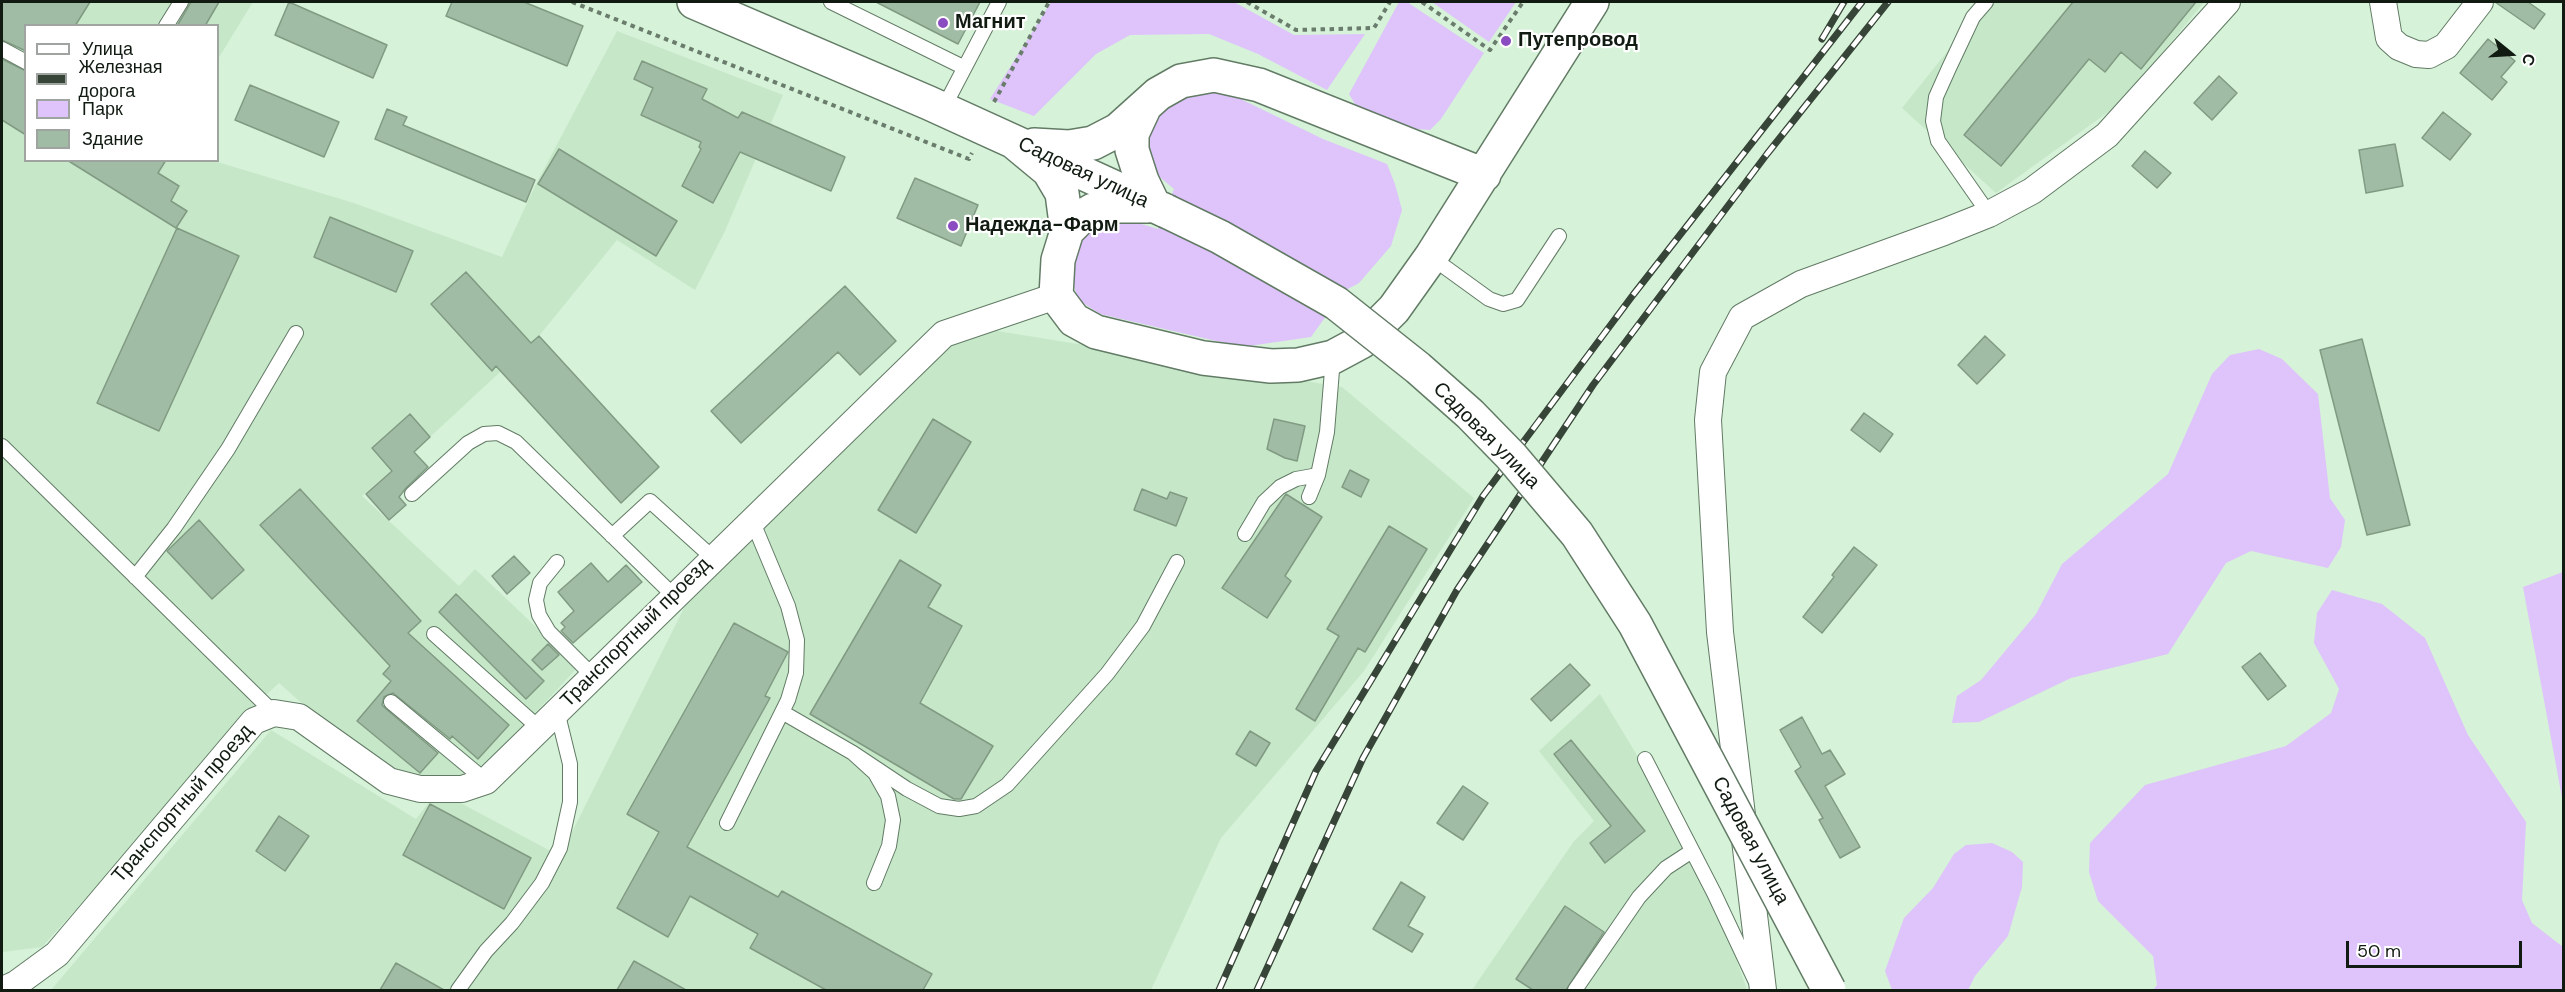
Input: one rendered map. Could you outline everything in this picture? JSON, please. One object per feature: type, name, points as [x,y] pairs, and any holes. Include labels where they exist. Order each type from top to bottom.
[{"type":"main road","name":"Садовая улица","points":[[694,2],[737,10],[936,106],[1220,237],[1336,303],[1418,368],[1470,414],[1511,456],[1577,534],[1635,624],[1829,990]]},
{"type":"main road","points":[[1014,142],[1040,162],[1057,181],[1064,201],[1067,231],[1058,260],[1056,296],[1074,320],[1096,332],[1203,358],[1271,366],[1298,365],[1333,357],[1361,342],[1394,309],[1484,175],[1592,2]]},
{"type":"main road","points":[[1014,142],[1070,147],[1093,143],[1118,129],[1158,94],[1181,81],[1214,75],[1237,78],[1315,106],[1484,175]]},
{"type":"main road","points":[[1145,106],[1132,134],[1132,150],[1142,181],[1160,209]]},
{"type":"main road","points":[[1067,231],[1081,217],[1094,210],[1115,206],[1160,209]]},
{"type":"street","points":[[1761,990],[1720,632],[1708,420],[1713,372],[1742,316],[1801,284],[1989,214],[2032,191],[2107,135],[2227,2]]},
{"type":"street","points":[[2384,2],[2389,38],[2399,48],[2416,54],[2429,55],[2446,46],[2480,2]]},
{"type":"street","name":"Транспортный проезд","points":[[3,990],[16,984],[57,954],[254,721],[274,713],[299,717],[389,781],[420,789],[462,789],[486,781],[944,334],[1056,296]]},
{"type":"lane","points":[[167,24],[181,2]]},
{"type":"lane","points":[[831,2],[963,67]]},
{"type":"lane","points":[[936,106],[963,67],[999,2]]},
{"type":"lane","points":[[1986,2],[1973,17],[1936,97],[1933,121],[1938,141],[1989,214]]},
{"type":"lane","points":[[2,49],[24,61]]},
{"type":"lane","points":[[1431,257],[1489,299],[1503,304],[1517,300],[1559,236]]},
{"type":"lane","points":[[135,577],[174,528],[228,449],[296,333]]},
{"type":"lane","points":[[1309,497],[1318,475],[1327,432],[1333,357]]},
{"type":"lane","points":[[412,494],[468,443],[484,434],[498,433],[516,442],[674,596]]},
{"type":"lane","points":[[2,446],[274,713]]},
{"type":"lane","points":[[1245,534],[1264,502],[1280,487],[1296,479],[1318,475]]},
{"type":"lane","points":[[612,536],[650,501],[716,555]]},
{"type":"lane","points":[[727,823],[782,712],[796,673],[797,640],[788,606],[752,520]]},
{"type":"lane","points":[[556,562],[540,583],[536,600],[539,615],[549,632],[593,676]]},
{"type":"lane","points":[[782,712],[853,753],[907,789],[939,806],[959,809],[976,806],[1007,785],[1107,674],[1143,626],[1178,562]]},
{"type":"lane","points":[[434,634],[549,719],[570,764],[570,802],[560,848],[542,883],[512,923],[486,951],[458,990]]},
{"type":"lane","points":[[391,702],[486,781]]},
{"type":"lane","points":[[853,753],[875,772],[888,796],[892,820],[889,846],[874,883]]},
{"type":"lane","points":[[1645,759],[1761,990]]},
{"type":"lane","points":[[1575,990],[1639,897],[1666,868],[1692,850]]},
{"type":"path","points":[[572,2],[969,159],[1001,87],[1049,2]]},
{"type":"path","points":[[1248,2],[1296,30],[1374,28],[1390,2]]},
{"type":"path","points":[[1422,2],[1490,50],[1523,2]]},
{"type":"shaded area","points":[[2,2],[253,2],[219,57],[219,24],[24,24],[24,162],[217,162],[354,203],[502,257],[535,186],[617,31],[783,95],[725,231],[695,290],[617,240],[539,336],[430,437],[362,496],[459,586],[475,569],[578,667],[485,767],[459,777],[426,781],[397,773],[324,723],[279,683],[249,711],[145,833],[42,947],[3,952]]},
{"type":"shaded area","points":[[1987,2],[2204,2],[2122,102],[1996,193],[1902,108]]},
{"type":"shaded area","points":[[967,326],[1342,387],[1474,498],[1364,671],[1221,838],[1151,990],[51,990],[271,730],[416,819],[438,791],[560,856],[686,604]]},
{"type":"shaded area","points":[[1600,694],[1704,866],[1747,990],[1472,990],[1574,841],[1594,821],[1539,751]]},
{"type":"green space","points":[[1051,2],[1234,2],[1294,35],[1365,34],[1327,90],[1258,54],[1209,34],[1130,35],[1096,54],[1034,116],[990,99]]},
{"type":"green space","points":[[1399,2],[1407,2],[1484,53],[1441,119],[1430,130],[1392,127],[1358,109],[1349,94]]},
{"type":"green space","points":[[1432,2],[1516,2],[1489,42]]},
{"type":"green space","points":[[1218,88],[1323,139],[1387,164],[1395,184],[1402,210],[1391,246],[1359,283],[1344,291],[1311,337],[1242,347],[1100,314],[1077,299],[1070,265],[1086,229],[1106,219],[1135,222],[1158,229],[1174,189],[1155,173],[1142,141],[1151,111],[1187,90]]},
{"type":"green space","points":[[2259,349],[2282,359],[2318,394],[2330,498],[2345,520],[2341,547],[2328,568],[2251,551],[2226,563],[2168,654],[2071,678],[1979,722],[1952,723],[1957,696],[1981,680],[2036,614],[2062,564],[2168,474],[2212,374],[2230,355]]},
{"type":"green space","points":[[2564,572],[2563,803],[2523,587]]},
{"type":"green space","points":[[2332,590],[2382,604],[2425,638],[2468,735],[2526,822],[2522,900],[2532,923],[2563,947],[2563,990],[2153,990],[2157,985],[2153,956],[2098,901],[2089,872],[2090,843],[2145,785],[2286,746],[2331,713],[2339,689],[2314,643],[2317,613]]},
{"type":"green space","points":[[1992,843],[2012,852],[2023,862],[2022,887],[2008,936],[1975,976],[1968,990],[1892,990],[1885,971],[1904,918],[1933,888],[1954,854],[1966,845]]},
{"type":"building","points":[[2,2],[90,2],[76,24],[24,24],[24,50],[2,40]]},
{"type":"building","points":[[191,2],[219,2],[206,24],[178,24]]},
{"type":"building","points":[[289,2],[387,45],[373,78],[275,35]]},
{"type":"building","points":[[452,2],[524,2],[583,26],[567,66],[446,16]]},
{"type":"building","name":"Магнит","points":[[876,2],[980,2],[958,44]]},
{"type":"building","points":[[2073,2],[2196,2],[2141,69],[2121,52],[2105,72],[2089,59],[2001,166],[1964,135]]},
{"type":"building","points":[[2495,2],[2528,2],[2545,14],[2534,29]]},
{"type":"building","points":[[2488,39],[2515,61],[2501,77],[2507,82],[2492,100],[2460,73]]},
{"type":"building","points":[[2,59],[24,70],[24,134],[2,120]]},
{"type":"building","points":[[642,61],[707,89],[702,99],[738,118],[742,112],[845,157],[831,191],[740,152],[713,203],[682,186],[701,149],[699,147],[701,142],[641,115],[653,88],[634,79]]},
{"type":"building","points":[[2219,76],[2237,93],[2212,120],[2194,103]]},
{"type":"building","points":[[250,85],[339,122],[324,157],[235,120]]},
{"type":"building","points":[[387,109],[407,117],[403,125],[535,180],[526,202],[375,139]]},
{"type":"building","points":[[2443,112],[2471,134],[2450,160],[2422,138]]},
{"type":"building","points":[[2395,144],[2403,186],[2366,193],[2359,150]]},
{"type":"building","points":[[559,149],[677,221],[656,256],[538,184]]},
{"type":"building","points":[[2145,151],[2171,173],[2157,188],[2132,166]]},
{"type":"building","points":[[70,162],[165,162],[158,173],[179,186],[171,201],[187,211],[176,228]]},
{"type":"building","points":[[915,178],[978,205],[961,246],[897,218]]},
{"type":"building","points":[[330,217],[413,251],[396,292],[314,257]]},
{"type":"building","points":[[177,228],[239,256],[159,431],[97,403]]},
{"type":"building","points":[[466,272],[531,343],[539,336],[659,467],[621,503],[496,366],[492,371],[431,304]]},
{"type":"building","points":[[845,286],[896,341],[860,375],[838,352],[741,443],[711,411]]},
{"type":"building","points":[[1985,336],[2005,355],[1977,384],[1958,365]]},
{"type":"building","points":[[2362,339],[2410,525],[2367,535],[2320,350]]},
{"type":"building","points":[[1864,413],[1893,434],[1880,452],[1851,430]]},
{"type":"building","points":[[410,414],[430,437],[414,452],[428,467],[399,497],[406,505],[389,520],[366,494],[392,471],[372,448]]},
{"type":"building","points":[[933,419],[971,442],[916,533],[878,510]]},
{"type":"building","points":[[1274,419],[1305,426],[1297,461],[1267,449]]},
{"type":"building","points":[[1350,470],[1369,480],[1361,497],[1342,487]]},
{"type":"building","points":[[300,489],[421,621],[408,633],[509,725],[478,759],[452,736],[450,739],[393,693],[384,697],[382,705],[438,753],[420,773],[357,721],[391,681],[383,674],[390,666],[260,525]]},
{"type":"building","points":[[1142,489],[1167,499],[1170,492],[1187,498],[1176,526],[1134,510]]},
{"type":"building","points":[[1286,494],[1322,517],[1285,576],[1291,581],[1267,618],[1222,588]]},
{"type":"building","points":[[199,520],[244,570],[212,599],[167,551]]},
{"type":"building","points":[[1389,526],[1427,549],[1365,652],[1358,648],[1315,721],[1296,709],[1339,636],[1327,629]]},
{"type":"building","points":[[1854,547],[1877,565],[1822,633],[1803,617]]},
{"type":"building","points":[[514,556],[530,573],[507,594],[492,576]]},
{"type":"building","points":[[900,560],[941,585],[928,607],[962,626],[920,703],[993,746],[961,799],[954,799],[810,714]]},
{"type":"building","points":[[591,563],[608,582],[626,565],[642,582],[573,643],[561,631],[565,627],[561,623],[574,611],[558,592]]},
{"type":"building","points":[[456,594],[544,681],[526,699],[439,612]]},
{"type":"building","points":[[734,623],[788,652],[765,696],[770,698],[687,847],[778,897],[782,891],[932,974],[923,990],[826,990],[750,948],[758,934],[690,896],[668,937],[617,908],[659,832],[627,814]]},
{"type":"building","points":[[548,644],[559,655],[542,670],[532,660]]},
{"type":"building","points":[[2260,653],[2286,686],[2268,700],[2242,667]]},
{"type":"building","points":[[1570,664],[1590,685],[1551,721],[1531,699]]},
{"type":"building","points":[[1802,717],[1822,754],[1830,750],[1845,774],[1825,786],[1860,847],[1840,858],[1819,820],[1823,818],[1795,771],[1801,767],[1780,730]]},
{"type":"building","points":[[1250,731],[1270,743],[1256,766],[1236,754]]},
{"type":"building","points":[[1571,740],[1645,831],[1605,863],[1590,843],[1611,826],[1554,754]]},
{"type":"building","points":[[1463,786],[1488,803],[1463,840],[1437,823]]},
{"type":"building","points":[[430,804],[531,858],[504,909],[403,855]]},
{"type":"building","points":[[279,816],[309,836],[285,871],[256,851]]},
{"type":"building","points":[[1401,882],[1425,897],[1408,926],[1423,934],[1412,952],[1373,929]]},
{"type":"building","points":[[1565,906],[1604,932],[1566,990],[1533,990],[1516,979]]},
{"type":"building","points":[[634,961],[686,990],[617,990]]},
{"type":"building","points":[[396,963],[444,990],[380,990]]},
{"type":"railway","points":[[1822,39],[1844,2]]},
{"type":"railway","points":[[1219,990],[1316,771],[1483,496],[1633,295],[1862,2]]},
{"type":"railway","points":[[1257,990],[1363,758],[1457,590],[1593,385],[1767,154],[1888,2]]},
{"type":"place","name":"Магнит","points":[[943,23]]},
{"type":"place","name":"Путепровод","points":[[1506,41]]},
{"type":"place","name":"Надежда-Фарм","points":[[953,226]]}]
